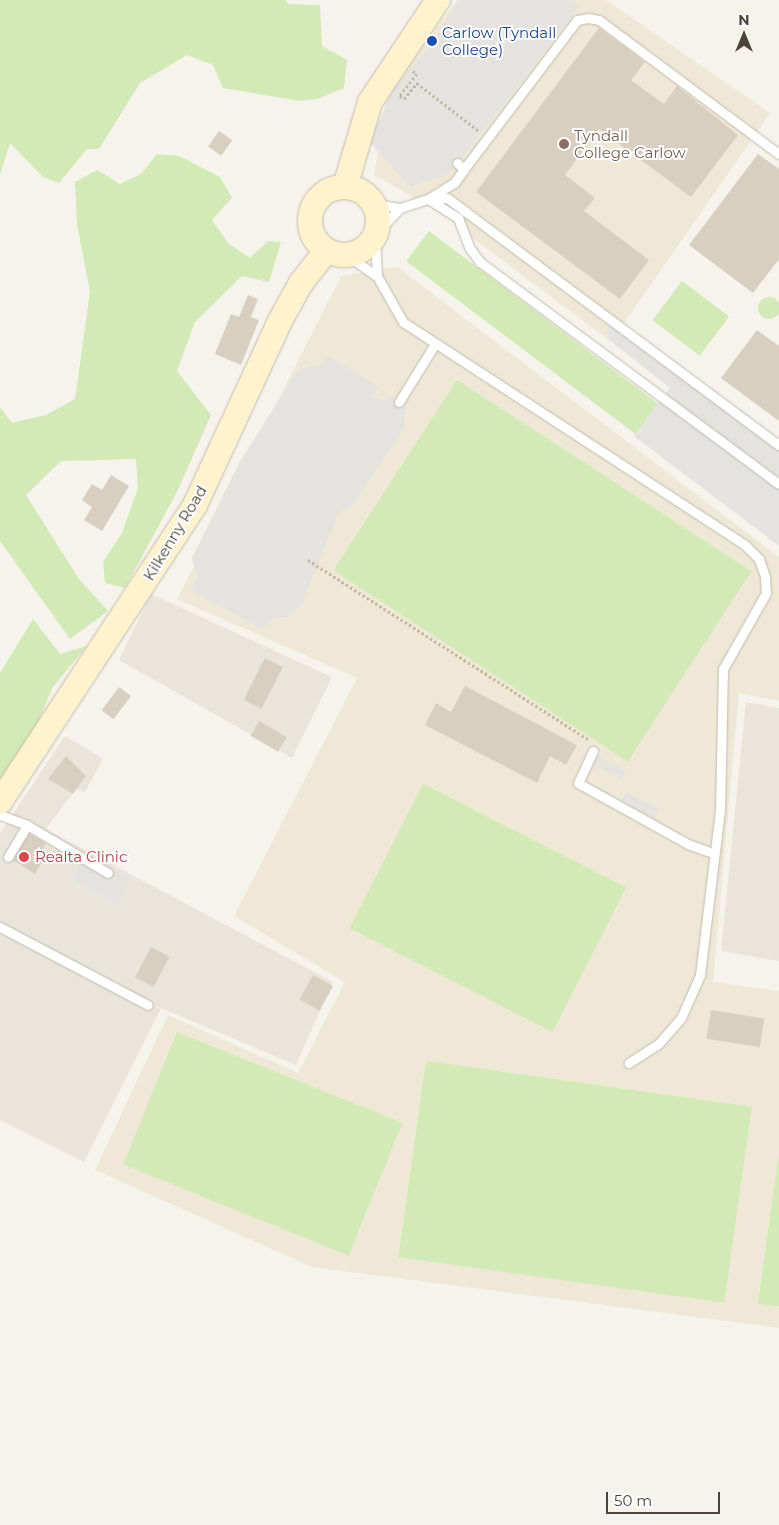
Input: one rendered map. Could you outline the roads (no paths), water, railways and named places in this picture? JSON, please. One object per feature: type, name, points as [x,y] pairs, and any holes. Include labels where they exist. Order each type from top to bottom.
[{"type":"main road","points":[[345,187],[370,102],[396,58],[438,0]]},
{"type":"main road","points":[[345,187],[365,193],[375,204],[376,234],[364,249],[337,253],[313,236],[312,208],[326,192],[345,187]]},
{"type":"main road","name":"Kilkenny Road","points":[[0,802],[195,505],[280,321],[301,283],[337,253]]},
{"type":"lane","points":[[375,204],[400,208],[428,199],[454,183],[460,166],[488,138],[577,20],[588,18],[599,20],[779,154]]},
{"type":"lane","points":[[428,199],[447,198],[779,445]]},
{"type":"lane","points":[[428,199],[458,218],[469,247],[480,262],[779,484]]},
{"type":"lane","points":[[400,208],[376,234],[377,276],[403,322],[745,545],[759,559],[766,593],[723,669],[720,810],[713,853],[704,951],[694,994],[658,1044],[629,1063]]},
{"type":"lane","points":[[337,253],[377,276]]},
{"type":"lane","points":[[399,402],[435,344]]},
{"type":"lane","points":[[593,751],[578,783],[688,844],[713,853]]},
{"type":"lane","points":[[0,815],[27,825],[108,873]]},
{"type":"lane","points":[[8,856],[27,825]]},
{"type":"lane","points":[[0,927],[148,1005]]},
{"type":"place","name":"Carlow (Tyndall College)","points":[[432,41]]},
{"type":"place","name":"Tyndall College Carlow","points":[[564,144]]},
{"type":"place","name":"Realta Clinic","points":[[24,857]]}]
